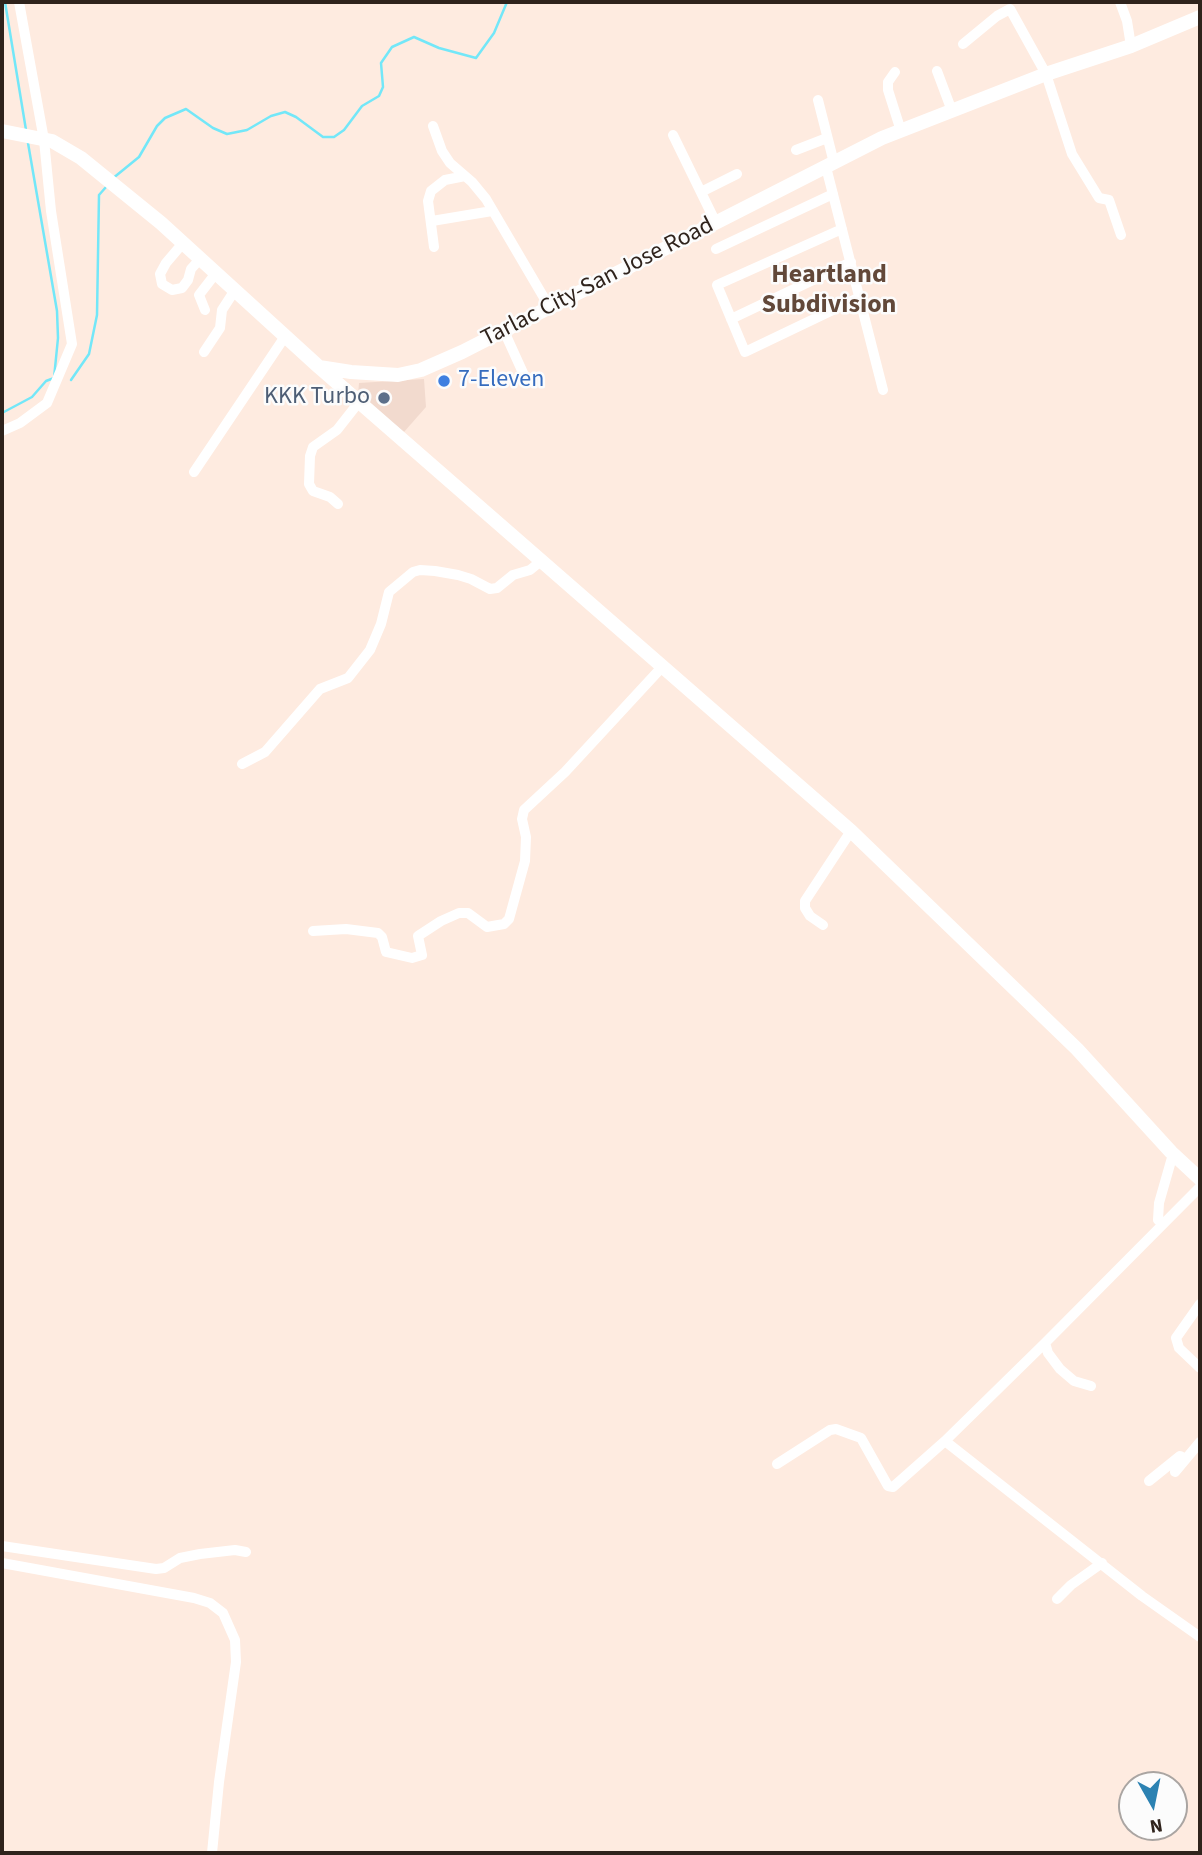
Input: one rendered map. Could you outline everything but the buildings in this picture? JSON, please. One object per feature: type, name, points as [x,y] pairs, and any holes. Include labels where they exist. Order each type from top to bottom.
[{"type":"main road","name":"Tarlac City-San Jose Road","points":[[319,367],[398,375],[421,370],[450,358],[901,131],[1045,74],[1131,46],[1200,17]]},
{"type":"main road","points":[[6,132],[59,145],[123,190],[319,367],[851,831],[1077,1049],[1173,1154],[1200,1179]]},
{"type":"street","points":[[2,431],[28,418],[47,403],[72,344],[19,2]]},
{"type":"street","points":[[1120,2],[1128,21],[1131,46]]},
{"type":"street","points":[[963,44],[997,16],[1010,9],[1045,74],[1072,154],[1098,198],[1109,200],[1121,235]]},
{"type":"street","points":[[937,71],[952,111]]},
{"type":"street","points":[[895,72],[888,82],[888,90],[901,131]]},
{"type":"street","points":[[818,100],[827,138],[833,194],[883,390]]},
{"type":"street","points":[[433,126],[442,151],[450,163],[486,199],[550,308]]},
{"type":"street","points":[[673,135],[716,223]]},
{"type":"street","points":[[796,150],[827,138]]},
{"type":"street","points":[[701,192],[737,174]]},
{"type":"street","points":[[434,247],[428,201],[431,191],[445,180],[465,176]]},
{"type":"street","points":[[716,249],[833,194]]},
{"type":"street","points":[[432,221],[492,211]]},
{"type":"street","points":[[842,229],[718,285],[745,352],[860,297]]},
{"type":"street","points":[[183,243],[160,274],[162,284],[172,290],[182,288],[191,269],[200,259]]},
{"type":"street","points":[[731,319],[851,262]]},
{"type":"street","points":[[205,310],[199,295],[216,273]]},
{"type":"street","points":[[204,352],[220,328],[222,310],[234,290]]},
{"type":"street","points":[[504,331],[523,374]]},
{"type":"street","points":[[194,472],[286,335]]},
{"type":"street","points":[[338,505],[330,497],[313,491],[309,484],[310,456],[313,447],[337,430],[359,402]]},
{"type":"street","points":[[242,764],[265,752],[320,689],[348,678],[370,650],[381,624],[389,592],[413,572],[435,571],[458,575],[490,589],[497,588],[513,575],[530,570],[541,561]]},
{"type":"street","points":[[313,931],[346,929],[378,933],[382,937],[386,952],[412,958],[422,955],[418,936],[440,921],[459,913],[468,913],[487,927],[504,924],[509,919],[525,860],[526,837],[522,819],[524,810],[565,772],[663,666]]},
{"type":"street","points":[[823,925],[810,916],[805,908],[805,901],[851,831]]},
{"type":"street","points":[[1158,1220],[1158,1203],[1173,1154]]},
{"type":"street","points":[[777,1464],[830,1430],[836,1429],[861,1438],[888,1486],[893,1487],[945,1441],[1200,1187]]},
{"type":"street","points":[[1200,1304],[1177,1334],[1176,1341],[1179,1348],[1200,1368]]},
{"type":"street","points":[[1045,1343],[1048,1353],[1060,1369],[1074,1381],[1091,1385]]},
{"type":"street","points":[[945,1441],[1142,1596],[1200,1637]]},
{"type":"street","points":[[1175,1472],[1200,1443]]},
{"type":"street","points":[[1149,1481],[1180,1456],[1186,1459]]},
{"type":"street","points":[[2,1546],[156,1569],[164,1568],[180,1558],[200,1554],[234,1550],[246,1552]]},
{"type":"street","points":[[2,1563],[194,1598],[210,1603],[223,1612],[235,1640],[236,1662],[212,1853]]},
{"type":"street","points":[[1057,1599],[1071,1585],[1102,1563]]},
{"type":"shaded area","points":[[424,379],[426,407],[404,432],[358,395],[359,383]]},
{"type":"waterway","points":[[5,2],[26,130]]},
{"type":"waterway","points":[[112,179],[139,157],[157,126],[165,118],[186,109],[213,128],[227,134],[247,130],[271,116],[285,112],[323,137],[334,137],[344,130],[362,106],[379,96],[383,87],[381,63],[392,47],[414,37],[439,48],[476,58],[494,33],[507,2]]},
{"type":"waterway","points":[[2,413],[32,397],[46,381],[54,378],[58,338],[57,311],[28,143]]},
{"type":"waterway","points":[[71,380],[89,354],[97,315],[99,195],[106,187]]},
{"type":"place","name":"7-Eleven","points":[[444,381]]},
{"type":"place","name":"KKK Turbo","points":[[384,398]]},
{"type":"district","name":"Heartland Subdivision","points":[[829,291]]}]
